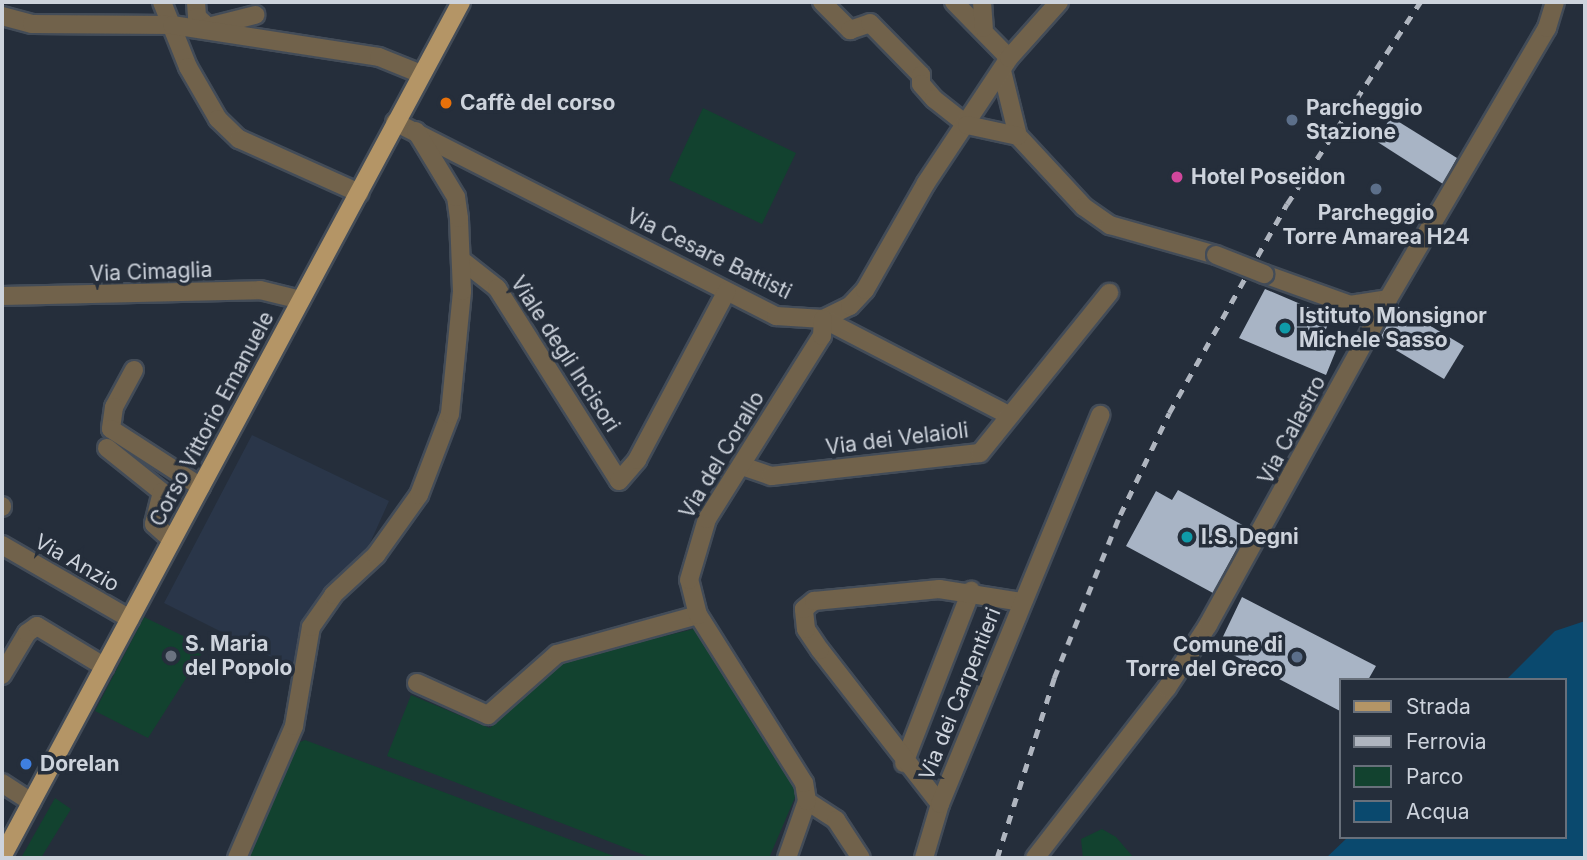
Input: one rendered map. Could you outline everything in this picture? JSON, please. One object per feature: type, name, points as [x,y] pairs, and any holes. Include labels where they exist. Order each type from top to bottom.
[{"type":"main road","name":"Corso Vittorio Emanuele","points":[[2,857],[461,2]]},
{"type":"street","points":[[162,2],[201,93],[239,139],[359,193]]},
{"type":"street","points":[[196,2],[197,17],[208,27],[255,15]]},
{"type":"street","points":[[822,2],[850,30],[870,23],[920,75],[920,84],[934,99],[967,125],[1018,136]]},
{"type":"street","points":[[954,2],[984,28],[1005,65],[1018,136],[1084,207],[1110,225],[1216,255],[1350,304],[1388,299]]},
{"type":"street","points":[[982,2],[984,28]]},
{"type":"street","points":[[823,319],[849,306],[865,290],[1005,65],[1059,2]]},
{"type":"street","name":"Via Calastro","points":[[1035,858],[1167,688],[1208,625],[1388,299],[1547,29],[1555,2]]},
{"type":"street","points":[[2,16],[32,24],[172,25],[379,57],[421,74]]},
{"type":"street","name":"Via Cesare Battisti","points":[[395,122],[776,316],[823,319]]},
{"type":"street","points":[[237,858],[294,726],[318,613],[376,555],[419,495],[450,414],[464,262],[456,197],[416,131]]},
{"type":"street","name":"Viale degli Incisori","points":[[464,262],[497,288],[619,481],[637,460],[727,290]]},
{"type":"street","name":"Via Cimaglia","points":[[2,296],[260,290],[301,300]]},
{"type":"street","name":"Via dei Velaioli","points":[[742,466],[771,477],[980,453],[1008,415],[1033,392],[1109,293]]},
{"type":"street","points":[[1350,304],[1364,342]]},
{"type":"street","points":[[823,319],[1008,415]]},
{"type":"street","name":"Via del Corallo","points":[[807,801],[795,765],[698,615],[689,580],[693,553],[707,519],[822,336],[823,319]]},
{"type":"street","points":[[134,370],[114,407],[111,429],[201,487]]},
{"type":"street","points":[[1021,602],[1096,423]]},
{"type":"street","points":[[107,448],[162,492],[154,524],[172,540]]},
{"type":"street","name":"Via Anzio","points":[[2,545],[130,619]]},
{"type":"street","name":"Via dei Carpentieri","points":[[924,858],[940,804],[1021,602],[971,591],[887,590],[814,601],[804,609],[806,629],[904,763],[940,804]]},
{"type":"street","points":[[904,763],[971,591]]},
{"type":"street","points":[[417,683],[488,715],[557,654],[698,615]]},
{"type":"street","points":[[2,675],[27,633],[37,626],[105,667]]},
{"type":"street","points":[[2,783],[31,802]]},
{"type":"street","points":[[787,858],[807,801],[836,820],[861,858]]},
{"type":"shaded area","points":[[252,435],[389,501],[366,552],[304,619],[297,670],[164,603]]},
{"type":"green space","points":[[703,108],[796,153],[762,224],[669,180]]},
{"type":"green space","points":[[144,617],[206,647],[148,738],[95,711]]},
{"type":"green space","points":[[694,629],[790,773],[796,795],[769,858],[652,858],[387,756],[411,695],[490,728],[555,662]]},
{"type":"green space","points":[[305,740],[619,858],[245,858],[295,744]]},
{"type":"green space","points":[[55,798],[71,809],[41,858],[21,858]]},
{"type":"green space","points":[[1102,829],[1116,837],[1134,858],[1083,858],[1081,839]]},
{"type":"water","points":[[1585,621],[1585,858],[1326,858],[1346,839],[1566,839],[1566,678],[1508,678],[1555,631]]},
{"type":"building","points":[[1391,117],[1457,158],[1443,184],[1376,141]]},
{"type":"building","name":"Istituto Monsignor Michele Sasso","points":[[1265,289],[1331,317],[1321,341],[1337,348],[1326,375],[1239,338]]},
{"type":"building","points":[[1397,306],[1464,346],[1444,379],[1379,340]]},
{"type":"building","name":"I.S. Degni","points":[[1178,490],[1248,528],[1213,593],[1126,546],[1156,491],[1172,500]]},
{"type":"building","name":"Comune di Torre del Greco","points":[[1242,597],[1376,666],[1369,678],[1338,678],[1338,710],[1218,647]]},
{"type":"railway","points":[[997,858],[1054,678],[1120,515],[1169,413],[1287,204],[1420,2]]},
{"type":"place","name":"Caffè del corso","points":[[446,103]]},
{"type":"place","name":"Parcheggio Stazione","points":[[1292,120]]},
{"type":"place","name":"Hotel Poseidon","points":[[1177,177]]},
{"type":"place","name":"Parcheggio Torre Amarea H24","points":[[1376,189]]},
{"type":"place","name":"Istituto Monsignor Michele Sasso","points":[[1285,328]]},
{"type":"place","name":"I.S. Degni","points":[[1187,537]]},
{"type":"place","name":"S. Maria del Popolo","points":[[171,656]]},
{"type":"place","name":"Comune di Torre del Greco","points":[[1297,657]]},
{"type":"place","name":"Dorelan","points":[[26,764]]}]
